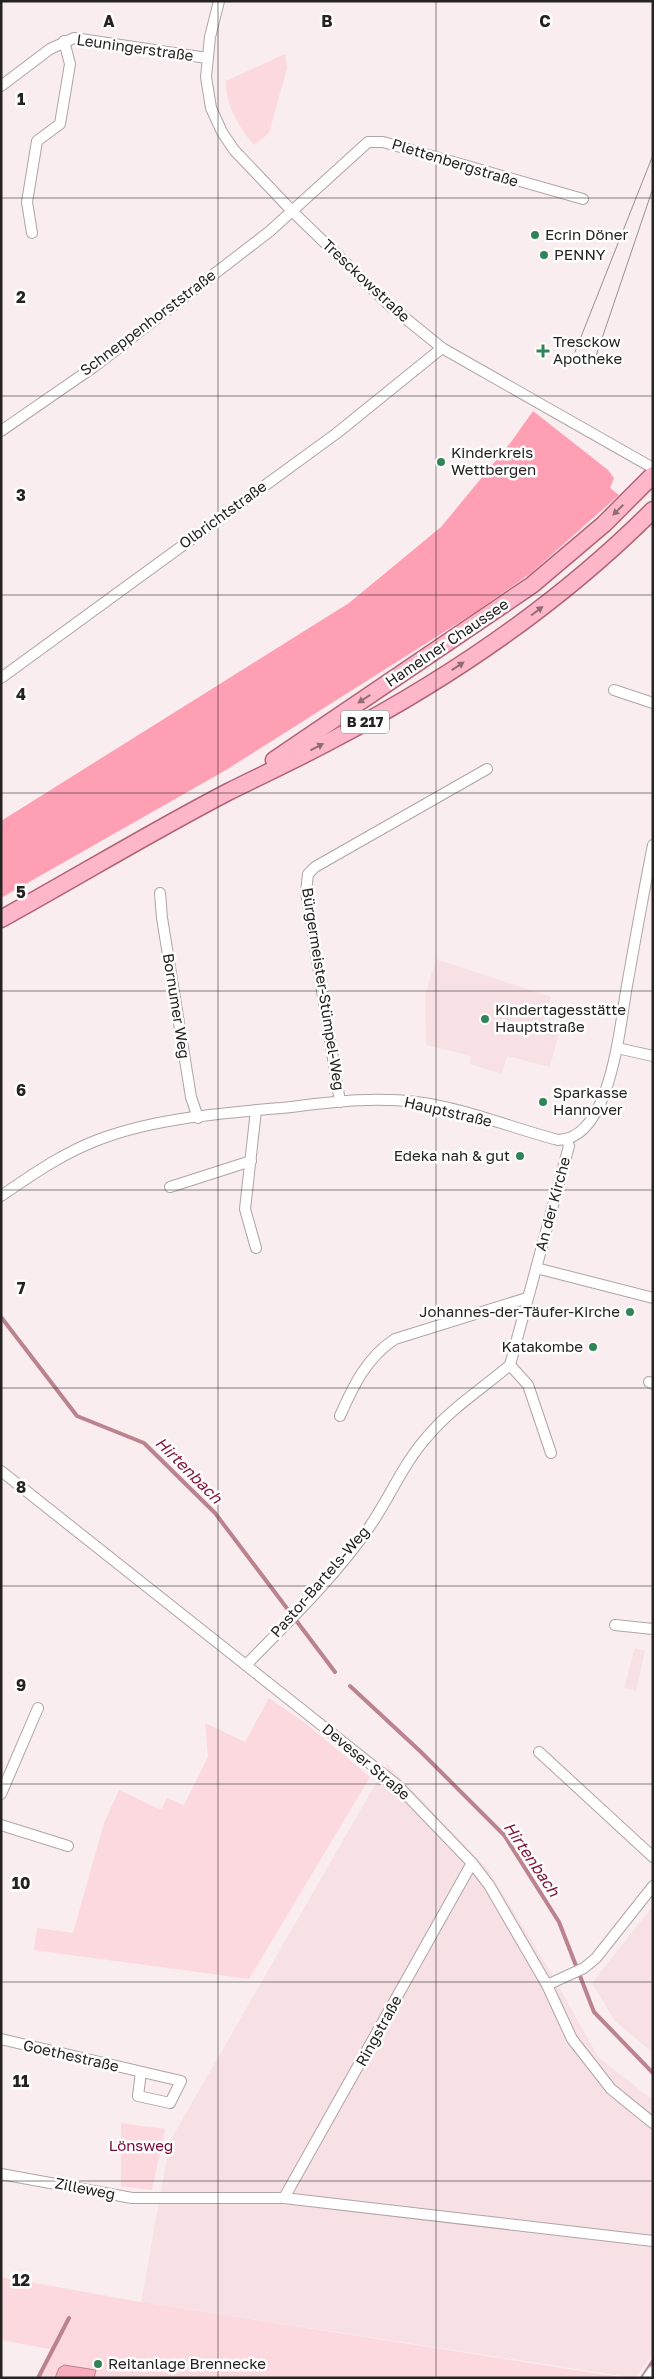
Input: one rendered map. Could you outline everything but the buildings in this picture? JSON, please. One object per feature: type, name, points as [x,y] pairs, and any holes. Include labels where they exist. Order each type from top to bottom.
[{"type":"main road","name":"Hamelner Chaussee","points":[[227,793],[532,586],[604,524],[653,475]]},
{"type":"main road","name":"Hamelner Chaussee","points":[[1,919],[227,793],[336,738],[418,692],[499,640],[583,576],[653,510]]},
{"type":"street","name":"Tresckowstraße","points":[[219,1],[207,58],[206,77],[211,108],[222,132],[234,150],[293,212],[389,305],[442,348],[653,468]]},
{"type":"street","name":"Leuningerstraße","points":[[1,86],[64,40],[82,39],[207,58]]},
{"type":"street","name":"Leuningerstraße","points":[[32,233],[27,202],[37,141],[60,124],[70,64],[64,40]]},
{"type":"street","name":"Plettenbergstraße","points":[[293,212],[368,142],[382,142],[583,199]]},
{"type":"street","name":"Schneppenhorststraße","points":[[1,431],[95,366],[293,212]]},
{"type":"street","name":"Olbrichtstraße","points":[[1,678],[337,433],[442,348]]},
{"type":"street","points":[[614,690],[653,704]]},
{"type":"street","name":"Bürgermeister-Stümpel-Weg","points":[[340,1102],[306,892],[308,874],[316,867],[487,769]]},
{"type":"street","points":[[567,1140],[576,1136],[588,1125],[604,1094],[617,1048],[653,845]]},
{"type":"street","name":"Bornumer Weg","points":[[160,893],[162,918],[191,1097],[198,1118]]},
{"type":"street","points":[[617,1048],[653,1056]]},
{"type":"street","name":"Hauptstraße","points":[[1,1196],[41,1168],[102,1138],[150,1125],[256,1110],[377,1099],[419,1102],[552,1138],[567,1140]]},
{"type":"street","points":[[256,1110],[252,1161],[245,1209],[256,1248]]},
{"type":"street","name":"An der Kirche","points":[[510,1365],[526,1298],[569,1146],[567,1140]]},
{"type":"street","points":[[170,1187],[252,1161]]},
{"type":"street","name":"An der Kirche","points":[[536,1268],[653,1298]]},
{"type":"street","points":[[340,1416],[357,1379],[384,1346],[395,1339],[526,1298]]},
{"type":"street","points":[[510,1365],[528,1385],[551,1453]]},
{"type":"street","name":"Pastor-Bartels-Weg","points":[[246,1665],[294,1616],[370,1526],[407,1462],[428,1435],[510,1365]]},
{"type":"street","name":"Deveser Straße","points":[[1,1472],[391,1780],[472,1863],[489,1885],[547,1985],[572,2039],[611,2089],[653,2123]]},
{"type":"street","points":[[616,1625],[653,1629]]},
{"type":"street","points":[[1,1794],[38,1708]]},
{"type":"street","points":[[539,1752],[653,1857]]},
{"type":"street","points":[[1,1825],[68,1846]]},
{"type":"street","name":"Ringstraße","points":[[284,2198],[472,1863]]},
{"type":"street","points":[[547,1985],[584,1968],[596,1958],[653,1886]]},
{"type":"street","name":"Goethestraße","points":[[1,2039],[141,2072]]},
{"type":"street","name":"Zilleweg","points":[[1,2174],[132,2198],[284,2198]]},
{"type":"street","points":[[284,2198],[653,2241]]},
{"type":"street","points":[[648,2378],[653,2371]]},
{"type":"shaded area","points":[[533,411],[608,470],[614,478],[610,488],[619,495],[531,573],[474,613],[226,770],[1,898],[1,821],[349,603],[441,527],[511,442]]},
{"type":"shaded area","name":"Kindertagesstätte Hauptstraße","points":[[436,959],[551,997],[541,1027],[559,1032],[550,1067],[507,1056],[502,1074],[470,1064],[471,1056],[426,1045],[425,995]]},
{"type":"shaded area","points":[[635,1648],[645,1651],[636,1691],[624,1688]]},
{"type":"shaded area","points":[[387,1764],[487,1868],[549,1969],[598,2057],[653,2100],[653,2354],[635,2378],[141,2302],[170,2141]]},
{"type":"shaded area","points":[[653,1906],[653,2053],[615,2021],[592,1983]]},
{"type":"shaded area","points":[[64,2365],[96,2370],[94,2378],[55,2378],[59,2368]]},
{"type":"green space","points":[[285,54],[287,68],[269,133],[254,145],[243,131],[230,107],[226,81]]},
{"type":"green space","points":[[269,1698],[305,1723],[370,1777],[249,1979],[34,1950],[37,1928],[73,1933],[104,1823],[119,1790],[161,1810],[167,1798],[184,1805],[208,1757],[205,1723],[245,1742]]},
{"type":"green space","name":"Lönsweg","points":[[121,2123],[165,2129],[152,2190],[121,2186]]},
{"type":"green space","points":[[1,2277],[141,2302],[626,2378],[40,2378],[54,2350],[1,2340]]},
{"type":"waterway","name":"Hirtenbach","points":[[1,1317],[77,1416],[144,1443],[215,1513],[335,1672]]},
{"type":"waterway","name":"Hirtenbach","points":[[350,1686],[421,1752],[504,1835],[559,1922],[594,2012],[653,2073]]},
{"type":"waterway","points":[[38,2378],[69,2318]]},
{"type":"waterway","points":[[642,2378],[653,2361]]},
{"type":"tram line","points":[[575,352],[653,155]]},
{"type":"tram line","points":[[595,359],[653,188]]},
{"type":"place","name":"Ecrin Döner","points":[[535,235]]},
{"type":"place","name":"PENNY","points":[[544,255]]},
{"type":"place","name":"Tresckow Apotheke","points":[[543,351]]},
{"type":"place","name":"Kinderkreis Wettbergen","points":[[441,462]]},
{"type":"place","name":"Kindertagesstätte Hauptstraße","points":[[485,1019]]},
{"type":"place","name":"Sparkasse Hannover","points":[[543,1102]]},
{"type":"place","name":"Edeka nah & gut","points":[[520,1156]]},
{"type":"place","name":"Johannes-der-Täufer-Kirche","points":[[630,1312]]},
{"type":"place","name":"Katakombe","points":[[593,1347]]},
{"type":"place","name":"Reitanlage Brennecke","points":[[98,2364]]}]
